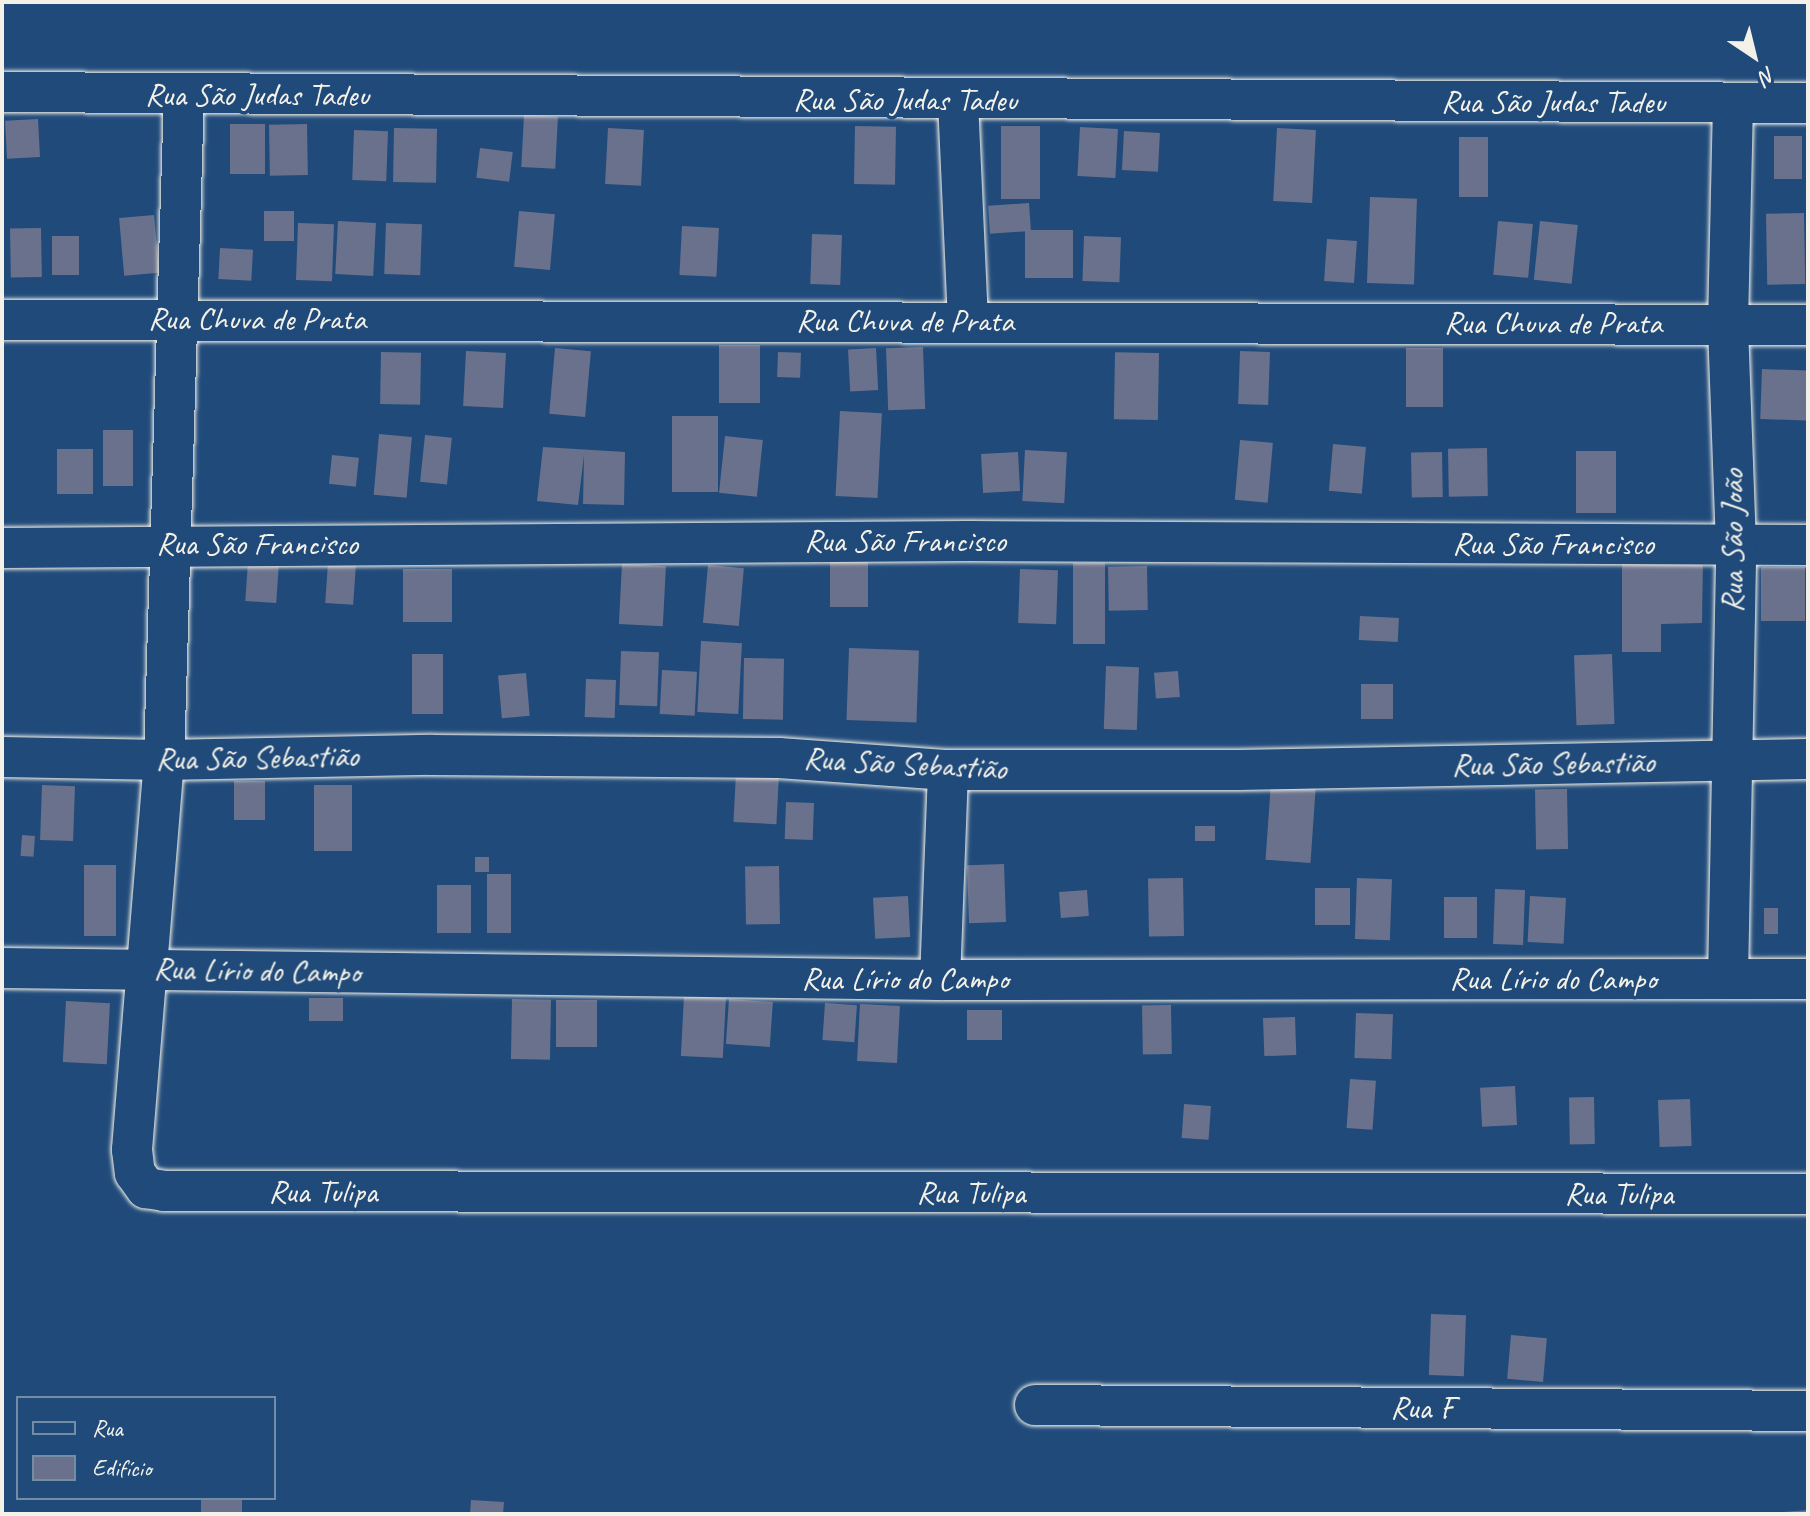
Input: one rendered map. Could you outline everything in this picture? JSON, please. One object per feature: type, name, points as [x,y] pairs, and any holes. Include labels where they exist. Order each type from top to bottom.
[{"type":"street","name":"Rua São Judas Tadeu","points":[[2,92],[958,101],[1808,103]]},
{"type":"street","points":[[145,970],[164,760],[173,544],[184,94]]},
{"type":"street","points":[[958,101],[968,321]]},
{"type":"street","name":"Rua São João","points":[[1728,979],[1736,545],[1728,324],[1733,103]]},
{"type":"street","name":"Rua Chuva de Prata","points":[[2,320],[178,318],[1808,325]]},
{"type":"street","name":"Rua São Francisco","points":[[2,548],[173,544],[969,541],[1808,545]]},
{"type":"street","name":"Rua São Sebastião","points":[[2,757],[164,760],[432,755],[779,758],[948,770],[1238,770],[1808,759]]},
{"type":"street","points":[[940,980],[948,770]]},
{"type":"street","name":"Rua Lírio do Campo","points":[[2,968],[940,980],[1808,979]]},
{"type":"street","name":"Rua Tulipa","points":[[145,970],[132,1150],[139,1180],[151,1191],[1808,1194]]},
{"type":"street","name":"Rua F","points":[[1035,1405],[1808,1411]]},
{"type":"building","points":[[524,115],[558,117],[555,169],[521,167]]},
{"type":"building","points":[[38,119],[40,157],[7,159],[5,121]]},
{"type":"building","points":[[230,124],[265,124],[265,174],[230,174]]},
{"type":"building","points":[[307,124],[308,175],[270,176],[269,125]]},
{"type":"building","points":[[855,126],[896,127],[895,185],[854,184]]},
{"type":"building","points":[[1001,126],[1040,126],[1040,199],[1001,199]]},
{"type":"building","points":[[1080,127],[1118,129],[1115,178],[1077,176]]},
{"type":"building","points":[[394,128],[437,129],[436,183],[393,182]]},
{"type":"building","points":[[608,128],[644,130],[641,186],[605,184]]},
{"type":"building","points":[[1277,128],[1316,130],[1312,203],[1273,201]]},
{"type":"building","points":[[354,130],[388,131],[386,181],[352,180]]},
{"type":"building","points":[[1124,131],[1160,133],[1158,172],[1122,170]]},
{"type":"building","points":[[1774,136],[1802,136],[1802,179],[1774,179]]},
{"type":"building","points":[[1459,137],[1488,137],[1488,197],[1459,197]]},
{"type":"building","points":[[480,148],[513,152],[509,182],[476,178]]},
{"type":"building","points":[[1370,197],[1417,199],[1414,285],[1367,283]]},
{"type":"building","points":[[1029,203],[1031,231],[990,234],[988,206]]},
{"type":"building","points":[[264,211],[294,211],[294,241],[264,241]]},
{"type":"building","points":[[519,211],[555,214],[550,270],[514,267]]},
{"type":"building","points":[[1804,213],[1805,284],[1767,285],[1766,214]]},
{"type":"building","points":[[154,215],[159,273],[124,276],[119,218]]},
{"type":"building","points":[[338,221],[376,223],[373,276],[335,274]]},
{"type":"building","points":[[1498,221],[1533,224],[1528,278],[1493,275]]},
{"type":"building","points":[[1540,221],[1578,225],[1572,284],[1534,280]]},
{"type":"building","points":[[298,223],[334,224],[332,281],[296,280]]},
{"type":"building","points":[[386,223],[422,224],[420,275],[384,274]]},
{"type":"building","points":[[682,226],[719,228],[716,277],[679,275]]},
{"type":"building","points":[[41,228],[42,277],[11,278],[10,229]]},
{"type":"building","points":[[1025,230],[1073,230],[1073,278],[1025,278]]},
{"type":"building","points":[[812,234],[842,235],[840,285],[810,284]]},
{"type":"building","points":[[52,236],[79,236],[79,275],[52,275]]},
{"type":"building","points":[[1084,236],[1121,237],[1119,282],[1082,281]]},
{"type":"building","points":[[1327,239],[1357,241],[1354,283],[1324,281]]},
{"type":"building","points":[[220,248],[253,250],[251,281],[218,279]]},
{"type":"building","points":[[719,345],[760,345],[760,403],[719,403]]},
{"type":"building","points":[[923,347],[925,409],[888,410],[886,348]]},
{"type":"building","points":[[555,348],[591,351],[585,417],[549,414]]},
{"type":"building","points":[[876,348],[878,390],[850,391],[848,349]]},
{"type":"building","points":[[1406,348],[1443,348],[1443,407],[1406,407]]},
{"type":"building","points":[[466,351],[506,353],[503,408],[463,406]]},
{"type":"building","points":[[1240,351],[1270,352],[1268,405],[1238,404]]},
{"type":"building","points":[[381,352],[421,353],[420,405],[380,404]]},
{"type":"building","points":[[778,352],[801,353],[800,378],[777,377]]},
{"type":"building","points":[[1115,352],[1159,353],[1158,420],[1114,419]]},
{"type":"building","points":[[1762,369],[1808,371],[1806,421],[1760,419]]},
{"type":"building","points":[[840,411],[882,413],[877,498],[836,496]]},
{"type":"building","points":[[672,416],[718,416],[718,492],[672,492]]},
{"type":"building","points":[[103,430],[133,430],[133,486],[103,486]]},
{"type":"building","points":[[379,434],[412,437],[407,498],[374,495]]},
{"type":"building","points":[[425,435],[452,438],[447,485],[420,482]]},
{"type":"building","points":[[725,436],[763,440],[757,497],[719,493]]},
{"type":"building","points":[[1240,440],[1273,443],[1268,503],[1235,500]]},
{"type":"building","points":[[1333,444],[1366,447],[1362,494],[1329,491]]},
{"type":"building","points":[[543,447],[625,452],[624,505],[583,504],[584,455],[578,505],[537,501]]},
{"type":"building","points":[[1487,448],[1488,496],[1449,497],[1448,449]]},
{"type":"building","points":[[57,449],[93,449],[93,494],[57,494]]},
{"type":"building","points":[[1025,450],[1067,452],[1064,503],[1022,501]]},
{"type":"building","points":[[1576,451],[1616,451],[1616,513],[1576,513]]},
{"type":"building","points":[[1018,452],[1020,491],[983,493],[981,454]]},
{"type":"building","points":[[1442,452],[1443,497],[1412,498],[1411,453]]},
{"type":"building","points":[[332,455],[359,458],[356,487],[329,484]]},
{"type":"building","points":[[1622,559],[1703,559],[1702,623],[1661,624],[1661,652],[1622,652]]},
{"type":"building","points":[[830,560],[868,560],[868,607],[830,607]]},
{"type":"building","points":[[248,562],[279,564],[276,603],[245,601]]},
{"type":"building","points":[[328,563],[356,565],[353,605],[325,603]]},
{"type":"building","points":[[1073,563],[1105,563],[1105,644],[1073,644]]},
{"type":"building","points":[[622,564],[666,566],[663,626],[619,624]]},
{"type":"building","points":[[708,565],[744,568],[739,626],[703,623]]},
{"type":"building","points":[[1147,566],[1148,610],[1109,611],[1108,567]]},
{"type":"building","points":[[1761,567],[1805,567],[1805,621],[1761,621]]},
{"type":"building","points":[[403,569],[452,569],[452,622],[403,622]]},
{"type":"building","points":[[1020,569],[1058,570],[1056,624],[1018,623]]},
{"type":"building","points":[[1360,616],[1399,618],[1398,642],[1359,640]]},
{"type":"building","points":[[701,641],[742,643],[738,714],[697,712]]},
{"type":"building","points":[[849,648],[919,650],[916,722],[846,720]]},
{"type":"building","points":[[621,651],[659,652],[657,706],[619,705]]},
{"type":"building","points":[[412,654],[443,654],[443,714],[412,714]]},
{"type":"building","points":[[1612,654],[1614,724],[1576,725],[1574,655]]},
{"type":"building","points":[[744,658],[784,659],[783,720],[743,719]]},
{"type":"building","points":[[1106,666],[1139,667],[1137,730],[1104,729]]},
{"type":"building","points":[[662,670],[697,672],[695,716],[660,714]]},
{"type":"building","points":[[1178,671],[1180,697],[1156,699],[1154,673]]},
{"type":"building","points":[[526,673],[530,716],[502,718],[498,675]]},
{"type":"building","points":[[586,679],[616,680],[615,718],[585,717]]},
{"type":"building","points":[[1361,684],[1393,684],[1393,719],[1361,719]]},
{"type":"building","points":[[736,773],[779,775],[776,824],[733,822]]},
{"type":"building","points":[[234,781],[265,781],[265,820],[234,820]]},
{"type":"building","points":[[1271,782],[1316,785],[1310,863],[1266,860]]},
{"type":"building","points":[[42,785],[75,786],[73,841],[40,840]]},
{"type":"building","points":[[314,785],[352,785],[352,851],[314,851]]},
{"type":"building","points":[[1567,789],[1568,849],[1536,850],[1535,790]]},
{"type":"building","points":[[786,802],[814,803],[813,840],[785,839]]},
{"type":"building","points":[[1195,826],[1215,826],[1215,841],[1195,841]]},
{"type":"building","points":[[22,835],[35,836],[34,857],[21,856]]},
{"type":"building","points":[[475,857],[489,857],[489,872],[475,872]]},
{"type":"building","points":[[1004,864],[1006,922],[969,923],[967,865]]},
{"type":"building","points":[[84,865],[116,865],[116,936],[84,936]]},
{"type":"building","points":[[779,866],[780,924],[746,925],[745,867]]},
{"type":"building","points":[[487,874],[511,874],[511,933],[487,933]]},
{"type":"building","points":[[1183,878],[1184,936],[1149,937],[1148,879]]},
{"type":"building","points":[[1357,878],[1392,879],[1390,940],[1355,939]]},
{"type":"building","points":[[437,885],[471,885],[471,933],[437,933]]},
{"type":"building","points":[[1315,888],[1350,888],[1350,925],[1315,925]]},
{"type":"building","points":[[1495,889],[1525,890],[1523,945],[1493,944]]},
{"type":"building","points":[[1087,890],[1089,916],[1061,918],[1059,892]]},
{"type":"building","points":[[908,896],[910,937],[875,939],[873,898]]},
{"type":"building","points":[[1530,896],[1566,898],[1564,944],[1528,942]]},
{"type":"building","points":[[1444,897],[1477,897],[1477,938],[1444,938]]},
{"type":"building","points":[[1764,908],[1778,908],[1778,934],[1764,934]]},
{"type":"building","points":[[684,996],[726,998],[723,1058],[681,1056]]},
{"type":"building","points":[[309,998],[343,998],[343,1021],[309,1021]]},
{"type":"building","points":[[512,999],[551,1000],[550,1060],[511,1059]]},
{"type":"building","points":[[729,999],[773,1002],[770,1047],[726,1044]]},
{"type":"building","points":[[556,1000],[597,1000],[597,1047],[556,1047]]},
{"type":"building","points":[[66,1001],[110,1003],[107,1064],[63,1062]]},
{"type":"building","points":[[825,1003],[857,1005],[854,1042],[822,1040]]},
{"type":"building","points":[[860,1004],[900,1006],[897,1063],[857,1061]]},
{"type":"building","points":[[1171,1005],[1172,1054],[1143,1054],[1142,1006]]},
{"type":"building","points":[[967,1010],[1002,1010],[1002,1040],[967,1040]]},
{"type":"building","points":[[1356,1013],[1393,1014],[1391,1059],[1354,1058]]},
{"type":"building","points":[[1295,1017],[1296,1055],[1264,1056],[1263,1018]]},
{"type":"building","points":[[1350,1079],[1376,1081],[1373,1130],[1347,1128]]},
{"type":"building","points":[[1515,1086],[1517,1125],[1482,1127],[1480,1088]]},
{"type":"building","points":[[1569,1097],[1594,1097],[1595,1144],[1570,1144]]},
{"type":"building","points":[[1690,1099],[1692,1146],[1660,1147],[1658,1100]]},
{"type":"building","points":[[1184,1104],[1211,1106],[1209,1140],[1182,1138]]},
{"type":"building","points":[[1431,1314],[1466,1315],[1464,1376],[1429,1375]]},
{"type":"building","points":[[1511,1335],[1547,1338],[1543,1382],[1507,1379]]},
{"type":"building","points":[[201,1500],[242,1500],[242,1514],[201,1514]]},
{"type":"building","points":[[471,1500],[504,1502],[503,1514],[470,1514]]},
{"type":"building","points":[[1808,1510],[1808,1514],[1783,1514],[1783,1512]]}]
